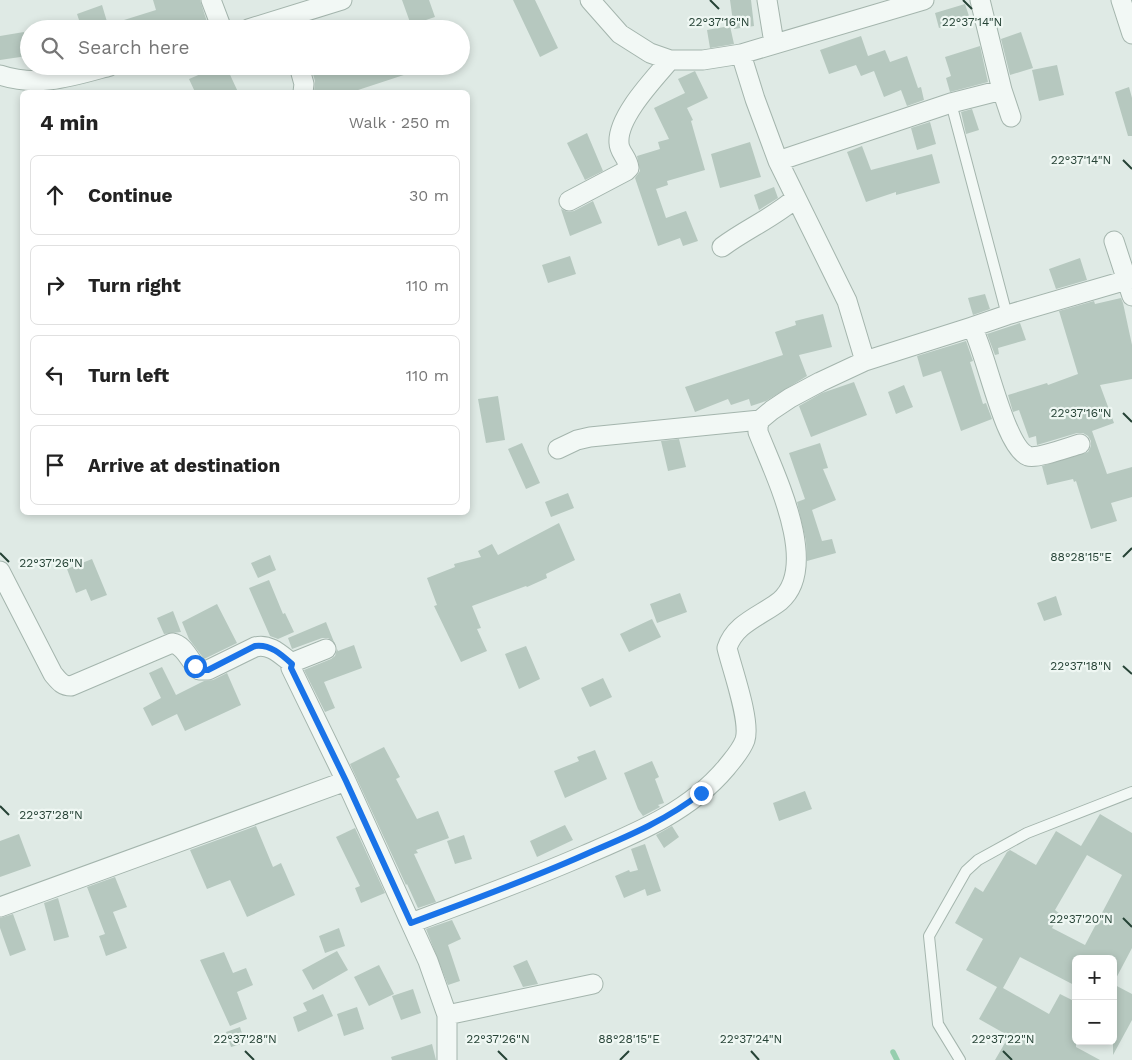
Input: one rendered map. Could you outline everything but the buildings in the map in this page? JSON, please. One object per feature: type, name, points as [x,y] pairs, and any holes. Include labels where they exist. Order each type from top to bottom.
[{"type":"street","points":[[211,0],[219,20]]},
{"type":"street","points":[[292,20],[342,0]]},
{"type":"street","points":[[590,0],[620,34],[650,53],[670,60],[703,60],[740,54],[924,0]]},
{"type":"street","points":[[766,0],[774,43]]},
{"type":"street","points":[[980,0],[1002,90],[1011,117]]},
{"type":"street","points":[[1121,0],[1132,34]]},
{"type":"street","points":[[740,54],[778,161],[847,301],[865,361]]},
{"type":"street","points":[[569,201],[626,171],[628,164],[620,149],[620,130],[633,106],[670,60]]},
{"type":"street","points":[[0,75],[33,81],[56,80],[75,75]]},
{"type":"street","points":[[301,75],[303,90]]},
{"type":"street","points":[[778,161],[951,103],[1002,90]]},
{"type":"street","points":[[722,247],[783,210],[796,198]]},
{"type":"street","points":[[558,449],[590,436],[760,420],[790,398],[865,361],[1007,315],[1130,288],[1114,241]]},
{"type":"street","points":[[972,327],[1005,425],[1021,450],[1028,456],[1036,456],[1080,444]]},
{"type":"street","points":[[411,923],[539,875],[645,829],[689,802],[716,780],[739,753],[746,738],[746,720],[727,648],[730,640],[739,628],[786,595],[791,589],[796,574],[797,547],[785,501],[758,432],[760,420]]},
{"type":"street","points":[[0,571],[54,674],[65,686],[71,686],[172,643],[182,648],[200,670],[208,670],[255,646],[267,646],[292,664]]},
{"type":"street","points":[[292,664],[326,649]]},
{"type":"street","points":[[292,664],[291,668],[346,781],[428,961],[447,1015],[447,1060]]},
{"type":"street","points":[[0,907],[346,781]]},
{"type":"street","points":[[447,1015],[593,984]]},
{"type":"lane","points":[[951,103],[1007,315]]},
{"type":"lane","points":[[960,1060],[938,1024],[929,936],[966,871],[978,860],[1027,833],[1132,792]]},
{"type":"waterway","points":[[893,1052],[897,1060]]},
{"type":"route","points":[[195,666],[200,670],[208,670],[255,646],[267,646],[292,664],[291,668],[346,781],[411,923],[539,875],[645,829],[701,793]]}]
